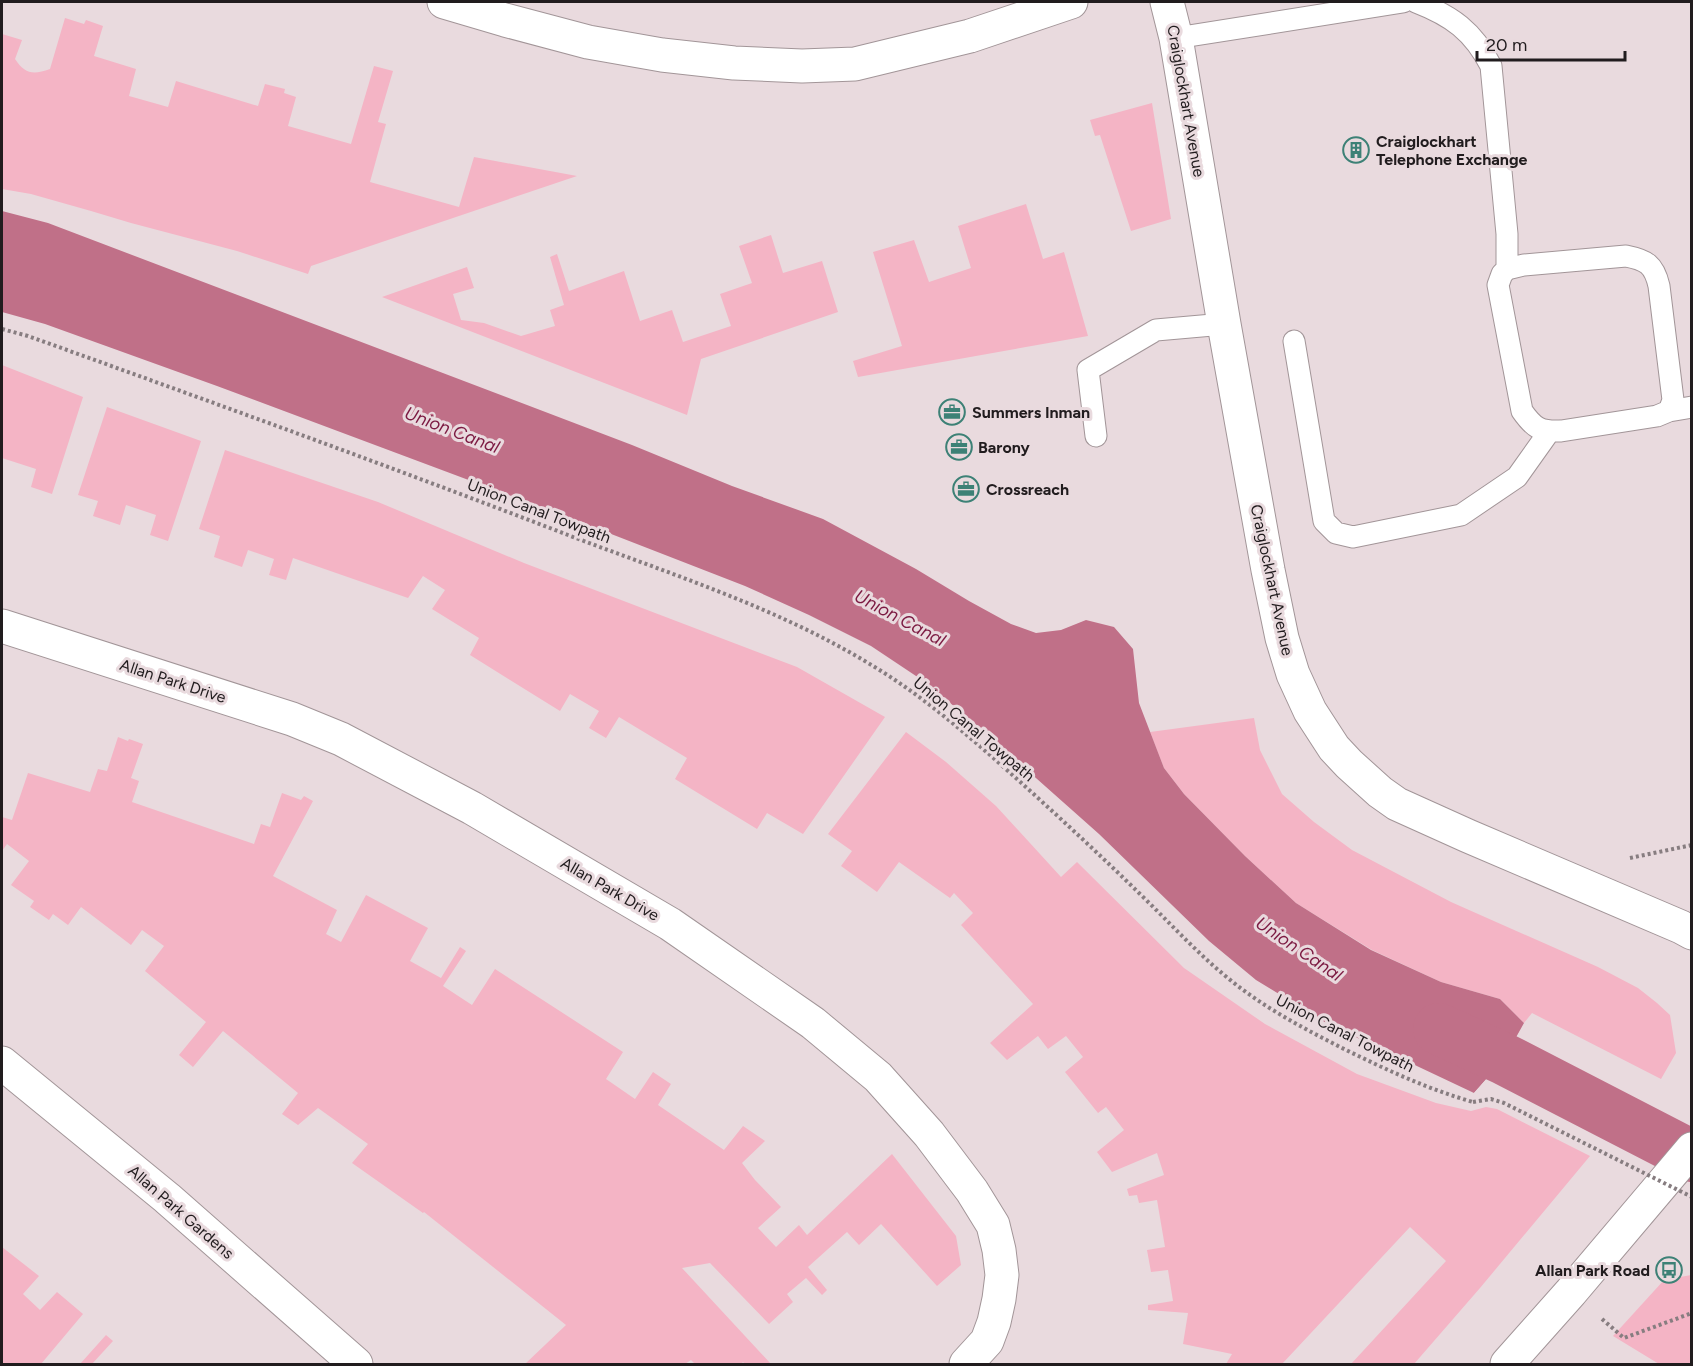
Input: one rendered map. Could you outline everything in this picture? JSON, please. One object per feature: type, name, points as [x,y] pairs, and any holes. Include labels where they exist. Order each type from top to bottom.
[{"type":"street","points":[[444,2],[588,42],[698,60],[802,66],[855,64],[970,36],[1071,2]]},
{"type":"street","name":"Craiglockhart Avenue","points":[[1167,2],[1176,38],[1254,498],[1282,638],[1293,674],[1310,711],[1335,748],[1364,779],[1397,804],[1692,933]]},
{"type":"street","name":"Allan Park Drive","points":[[2,626],[292,719],[341,740],[472,808],[670,924],[813,1023],[878,1077],[900,1101],[972,1191],[993,1225],[1002,1275],[999,1299],[987,1341],[966,1365]]},
{"type":"street","name":"Allan Park Gardens","points":[[2,1064],[167,1198],[356,1365]]},
{"type":"street","points":[[1507,1365],[1692,1149]]},
{"type":"lane","points":[[1176,38],[1403,2]]},
{"type":"lane","points":[[1416,2],[1436,9],[1462,26],[1477,42],[1491,66],[1507,234],[1507,269]]},
{"type":"lane","points":[[1669,411],[1672,400],[1659,286],[1654,269],[1648,263],[1626,256],[1524,265],[1507,269],[1502,274],[1498,285],[1522,411],[1530,423],[1540,430],[1549,432],[1657,416],[1669,411],[1692,407]]},
{"type":"lane","points":[[1096,436],[1088,370],[1156,330],[1224,324]]},
{"type":"lane","points":[[1293,341],[1324,521],[1336,533],[1353,537],[1461,515],[1517,477],[1549,432]]},
{"type":"path","name":"Union Canal Towpath","points":[[2,329],[28,336],[409,474],[737,600],[814,632],[918,695],[963,731],[1086,842],[1194,949],[1256,1000],[1386,1070],[1420,1085],[1473,1102],[1491,1099],[1504,1103],[1692,1197]]},
{"type":"path","points":[[1624,1338],[1692,1313]]},
{"type":"shaded area","points":[[65,18],[84,24],[86,20],[103,26],[94,56],[136,69],[129,96],[168,107],[176,81],[258,106],[265,84],[285,89],[284,93],[296,97],[288,126],[351,144],[374,66],[393,71],[378,122],[386,124],[370,182],[459,207],[474,157],[577,176],[311,266],[308,274],[237,251],[31,194],[2,189],[2,34],[22,40],[15,59],[22,68],[30,72],[44,71],[50,69]]},
{"type":"shaded area","points":[[1152,103],[1171,219],[1131,231],[1100,135],[1095,136],[1090,120]]},
{"type":"shaded area","points":[[1026,204],[1043,259],[1064,252],[1088,336],[858,377],[853,361],[902,346],[873,252],[914,240],[929,282],[971,268],[958,226]]},
{"type":"shaded area","points":[[771,235],[783,273],[822,261],[838,312],[701,359],[687,415],[382,297],[467,267],[474,288],[453,294],[461,320],[484,323],[521,336],[555,326],[550,310],[564,305],[550,257],[557,254],[569,291],[624,271],[640,321],[672,310],[683,342],[731,326],[720,294],[752,283],[739,246]]},
{"type":"shaded area","points":[[2,365],[83,397],[52,494],[31,487],[36,469],[2,458]]},
{"type":"shaded area","points":[[107,407],[201,441],[168,541],[150,535],[156,515],[126,505],[120,525],[93,516],[98,501],[78,495]]},
{"type":"shaded area","points":[[225,450],[378,502],[524,563],[797,667],[885,717],[803,834],[767,813],[757,829],[675,779],[687,758],[619,717],[606,738],[589,728],[599,711],[570,694],[560,711],[470,655],[479,638],[432,609],[445,590],[423,576],[408,598],[293,558],[286,580],[269,575],[274,559],[248,550],[242,567],[214,557],[220,536],[199,529]]},
{"type":"shaded area","points":[[1254,718],[1260,750],[1282,794],[1314,822],[1352,850],[1451,902],[1598,967],[1638,988],[1657,1003],[1670,1015],[1676,1053],[1661,1079],[1532,1013],[1524,1023],[1500,999],[1441,982],[1372,950],[1296,903],[1245,856],[1184,794],[1164,768],[1150,732]]},
{"type":"shaded area","points":[[906,732],[946,762],[996,806],[1061,877],[1077,862],[1184,968],[1265,1024],[1357,1074],[1436,1103],[1471,1111],[1486,1107],[1497,1109],[1590,1156],[1414,1364],[1351,1364],[1446,1261],[1410,1227],[1282,1364],[1226,1364],[1232,1354],[1183,1344],[1188,1313],[1148,1310],[1148,1305],[1173,1301],[1168,1270],[1151,1272],[1147,1250],[1165,1247],[1157,1200],[1139,1203],[1137,1195],[1129,1196],[1127,1189],[1164,1175],[1157,1153],[1112,1172],[1097,1152],[1124,1130],[1106,1107],[1098,1113],[1065,1072],[1083,1057],[1066,1036],[1048,1049],[1038,1036],[1007,1060],[990,1043],[1033,1004],[961,925],[973,913],[954,893],[950,898],[899,862],[877,892],[841,866],[852,851],[828,834]]},
{"type":"shaded area","points":[[118,737],[143,744],[131,778],[139,781],[132,802],[254,844],[261,824],[270,827],[282,793],[301,800],[304,796],[313,801],[273,876],[337,910],[326,934],[341,942],[366,895],[428,928],[410,961],[441,978],[460,947],[466,951],[443,986],[472,1005],[495,969],[623,1052],[606,1079],[635,1099],[653,1072],[671,1084],[658,1105],[724,1150],[743,1126],[765,1141],[742,1163],[781,1207],[758,1228],[776,1247],[799,1225],[807,1235],[892,1154],[956,1236],[961,1265],[937,1286],[881,1224],[859,1245],[847,1232],[808,1267],[827,1290],[822,1295],[806,1278],[787,1294],[793,1302],[769,1324],[710,1263],[682,1268],[771,1364],[745,1364],[743,1362],[741,1364],[695,1364],[691,1360],[685,1364],[525,1364],[566,1325],[424,1212],[352,1163],[368,1144],[318,1108],[298,1125],[282,1114],[298,1093],[223,1031],[193,1067],[179,1055],[206,1022],[145,971],[164,946],[142,930],[131,945],[81,907],[68,925],[53,914],[49,920],[30,907],[34,901],[11,885],[29,861],[7,844],[2,851],[2,817],[12,820],[28,773],[90,792],[98,769],[107,771]]},
{"type":"shaded area","points":[[2,1247],[39,1276],[23,1294],[40,1310],[57,1292],[83,1314],[41,1364],[2,1364]]},
{"type":"shaded area","points":[[1691,1275],[1691,1364],[1659,1364],[1613,1336],[1664,1280]]},
{"type":"shaded area","points":[[106,1335],[113,1341],[92,1364],[80,1364]]},
{"type":"water","points":[[2,211],[48,223],[823,519],[1011,624],[1036,633],[1061,630],[1086,620],[1114,627],[1133,649],[1139,703],[1164,768],[1184,794],[1245,856],[1296,903],[1371,950],[1441,982],[1500,999],[1524,1023],[1504,1059],[1474,1093],[1328,1024],[1256,980],[1209,941],[1099,834],[965,715],[919,678],[871,646],[745,586],[570,518],[217,386],[45,324],[2,312]]},
{"type":"pier","points":[[1526,1021],[1527,1025],[1506,1061],[1474,1096],[1474,1093],[1504,1059]]},
{"type":"waterway","name":"Union Canal","points":[[1439,1029],[1504,1059],[1692,1156]]},
{"type":"place","name":"Craiglockhart Telephone Exchange","points":[[1356,150]]},
{"type":"place","name":"Summers Inman","points":[[952,412]]},
{"type":"place","name":"Barony","points":[[959,447]]},
{"type":"place","name":"Crossreach","points":[[966,489]]},
{"type":"place","name":"Allan Park Road","points":[[1669,1270]]}]
